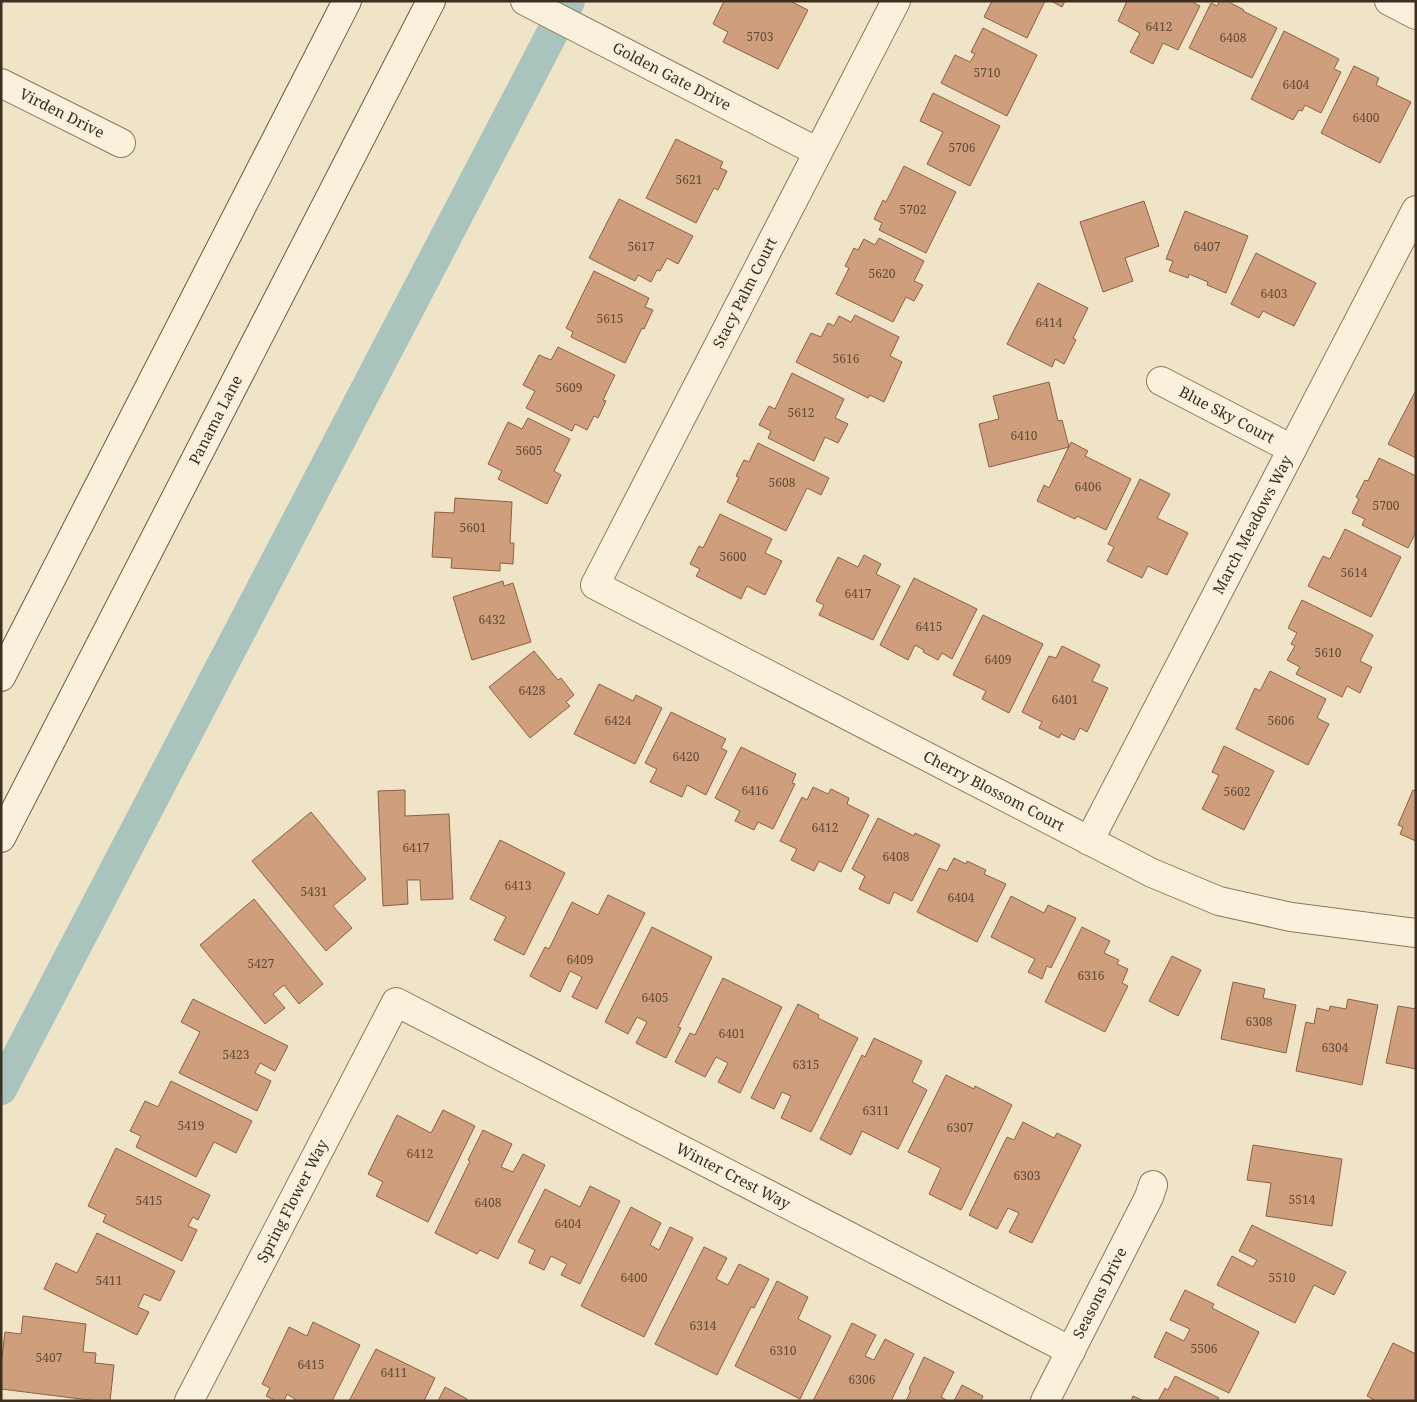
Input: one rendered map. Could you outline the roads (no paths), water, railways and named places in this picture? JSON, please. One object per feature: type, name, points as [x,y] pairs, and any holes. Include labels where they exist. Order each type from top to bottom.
[{"type":"street","points":[[1,677],[347,1]]},
{"type":"street","name":"Panama Lane","points":[[1,838],[430,1]]},
{"type":"street","name":"Golden Gate Drive","points":[[525,1],[818,152]]},
{"type":"street","name":"Stacy Palm Court","points":[[595,585],[896,1]]},
{"type":"street","points":[[1389,1],[1416,15]]},
{"type":"street","name":"Virden Drive","points":[[1,83],[121,143]]},
{"type":"street","name":"March Meadows Way","points":[[1089,841],[1416,210]]},
{"type":"street","name":"Blue Sky Court","points":[[1161,381],[1292,449]]},
{"type":"street","name":"Cherry Blossom Court","points":[[595,585],[1152,873],[1219,901],[1291,917],[1416,933]]},
{"type":"street","name":"Winter Crest Way","points":[[396,1002],[1071,1351]]},
{"type":"street","name":"Spring Flower Way","points":[[189,1401],[396,1002]]},
{"type":"street","name":"Seasons Drive","points":[[1045,1401],[1149,1197],[1153,1185]]},
{"type":"waterway","points":[[1,1089],[569,1]]}]
